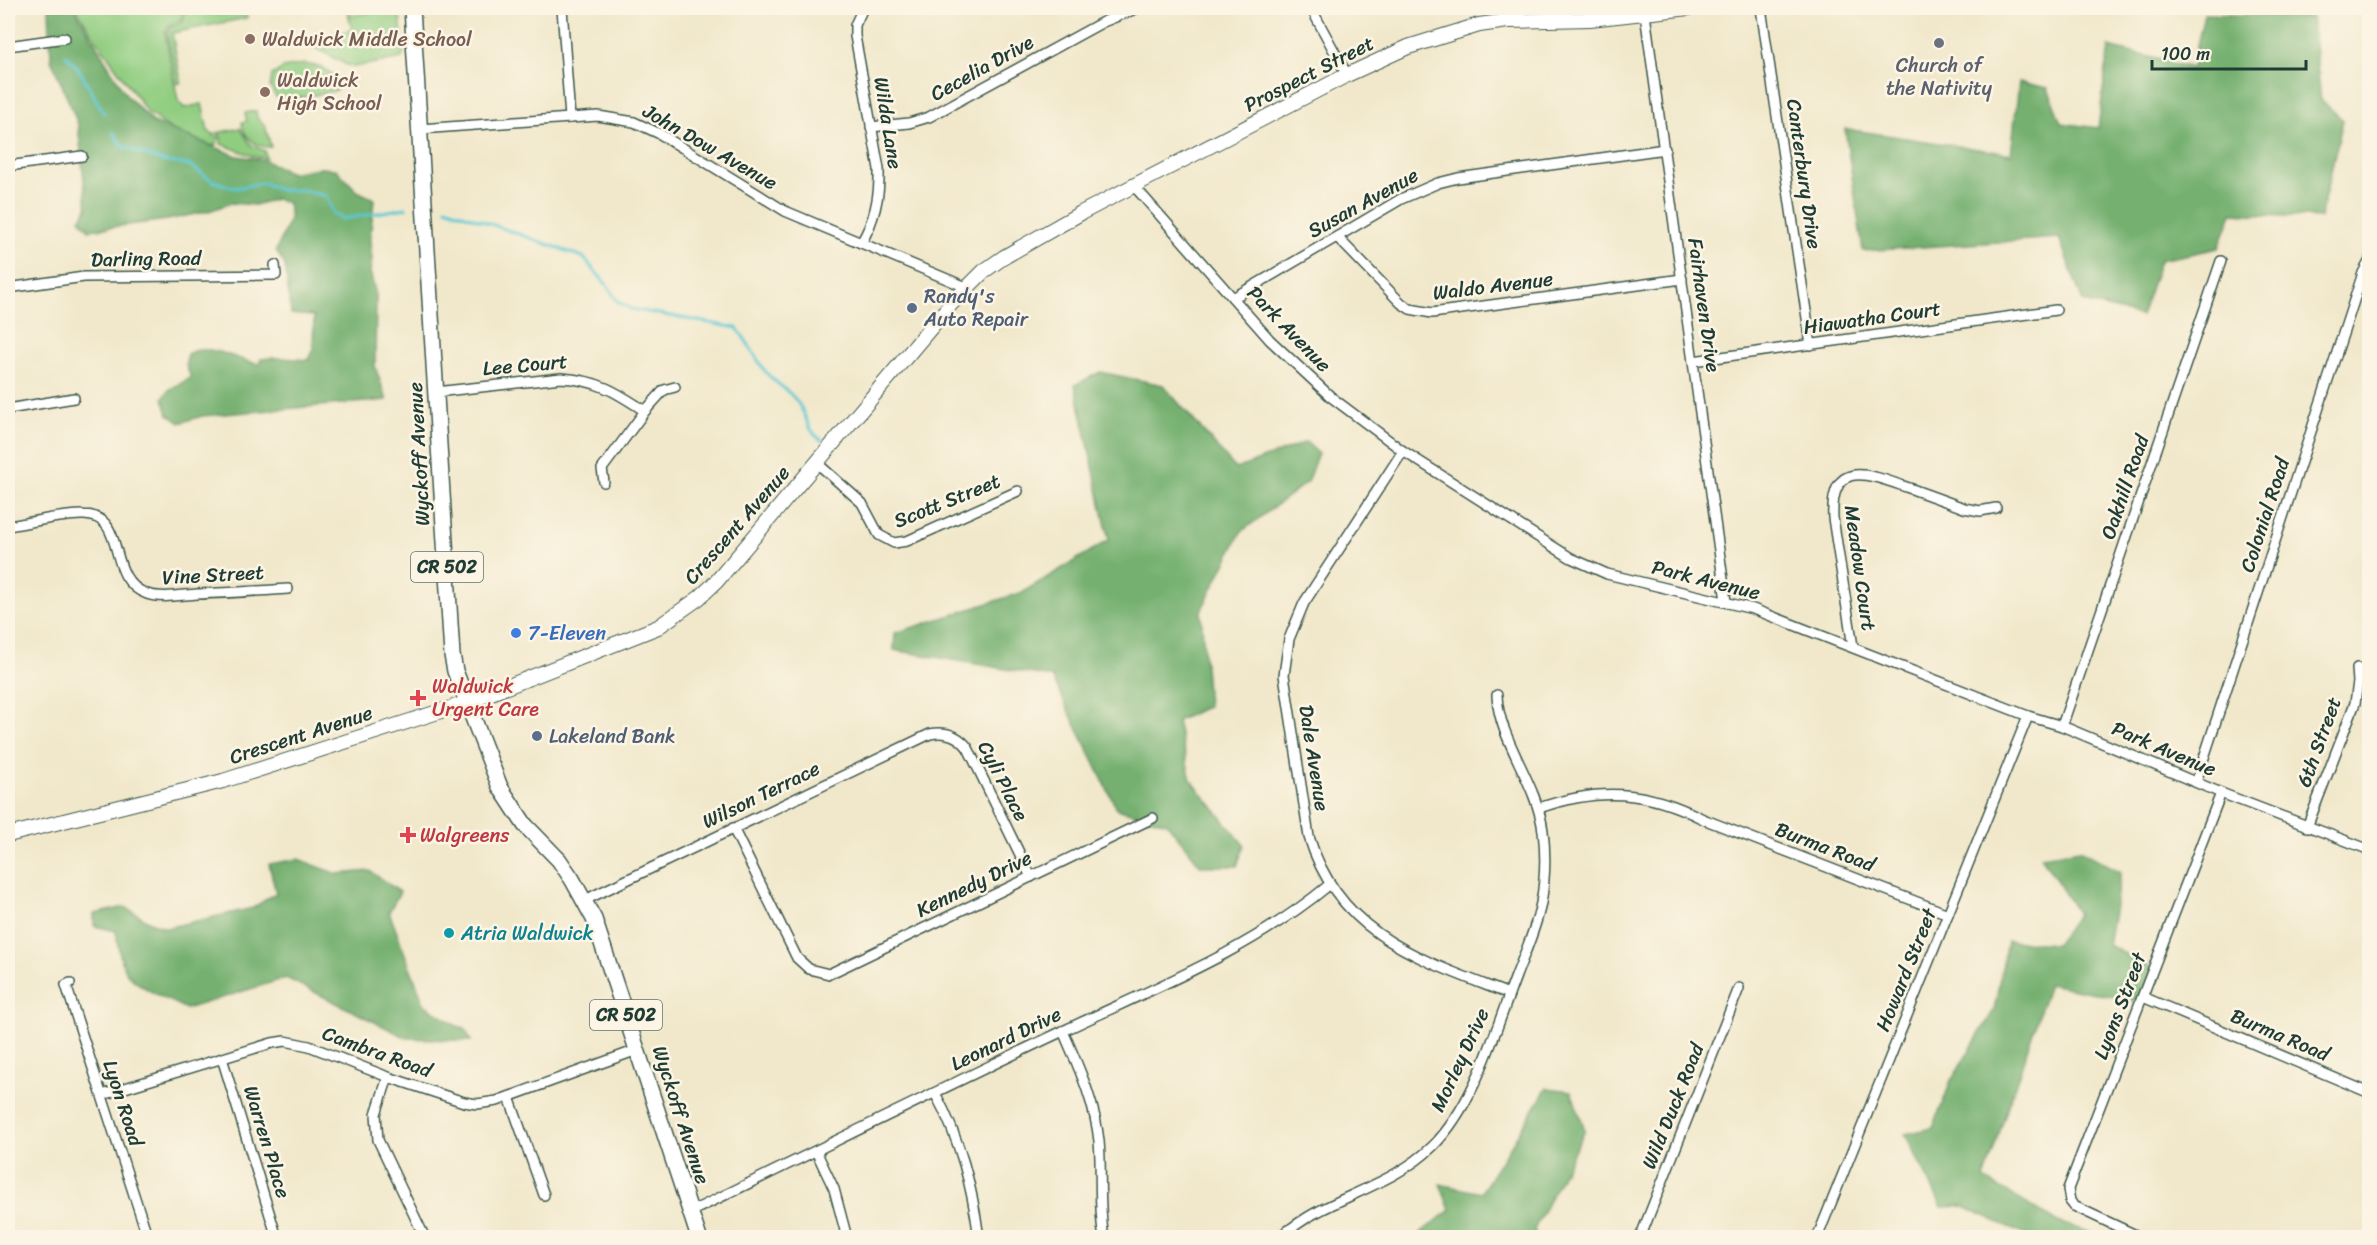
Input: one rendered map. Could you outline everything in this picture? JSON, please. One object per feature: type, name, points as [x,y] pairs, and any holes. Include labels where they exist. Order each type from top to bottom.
[{"type":"main road","name":"Wyckoff Avenue","points":[[412,8],[452,655],[466,703],[500,787],[511,807],[525,825],[559,860],[585,900],[594,920],[699,1238]]},
{"type":"main road","name":"Prospect Street","points":[[1134,186],[1347,75],[1408,47],[1479,25],[1508,21],[1590,19],[1689,8]]},
{"type":"main road","name":"Crescent Avenue","points":[[9,834],[223,781],[466,703],[638,636],[678,615],[716,582],[966,287],[1004,257],[1134,186]]},
{"type":"street","points":[[562,8],[570,117]]},
{"type":"street","name":"Wilda Lane","points":[[861,243],[873,218],[879,184],[855,36],[855,25],[863,8]]},
{"type":"street","name":"Cecelia Drive","points":[[871,127],[909,123],[929,117],[1127,9],[1138,8]]},
{"type":"street","points":[[1311,8],[1347,75]]},
{"type":"street","name":"Canterbury Drive","points":[[1761,8],[1811,345]]},
{"type":"street","name":"Fairhaven Drive","points":[[1645,14],[1726,601]]},
{"type":"street","points":[[8,46],[64,38]]},
{"type":"street","name":"John Dow Avenue","points":[[420,129],[570,117],[616,117],[649,128],[785,211],[966,287]]},
{"type":"street","name":"Susan Avenue","points":[[1233,298],[1401,199],[1438,183],[1458,178],[1665,149]]},
{"type":"street","points":[[8,166],[82,156]]},
{"type":"street","name":"Park Avenue","points":[[1134,186],[1270,340],[1363,423],[1403,451],[1588,567],[1607,574],[1753,609],[2028,716],[2062,726],[2221,793],[2370,850]]},
{"type":"street","name":"Waldo Avenue","points":[[1336,237],[1401,303],[1422,312],[1432,313],[1682,279]]},
{"type":"street","name":"Colonial Road","points":[[2196,782],[2359,285],[2370,260]]},
{"type":"street","name":"Oakhill Road","points":[[2062,726],[2221,261]]},
{"type":"street","name":"Darling Road","points":[[8,288],[84,277],[276,275],[275,265]]},
{"type":"street","name":"Hiawatha Court","points":[[1693,362],[2056,310]]},
{"type":"street","name":"Lee Court","points":[[436,392],[561,378],[578,379],[614,390],[645,411]]},
{"type":"street","points":[[604,482],[602,469],[645,411],[664,390],[675,387]]},
{"type":"street","points":[[8,409],[74,398]]},
{"type":"street","name":"Dale Avenue","points":[[1403,451],[1304,603],[1289,639],[1284,675],[1309,837],[1329,885],[1357,917],[1387,940],[1453,972],[1509,994]]},
{"type":"street","name":"Scott Street","points":[[817,463],[862,503],[879,535],[894,543],[907,541],[1018,490]]},
{"type":"street","name":"Meadow Court","points":[[1853,646],[1833,518],[1832,497],[1838,484],[1845,478],[1869,474],[1964,508],[1980,511],[1996,508]]},
{"type":"street","name":"Vine Street","points":[[8,526],[83,515],[93,516],[101,520],[112,532],[119,565],[129,582],[147,594],[158,596],[288,589]]},
{"type":"street","name":"6th Street","points":[[2307,827],[2355,703],[2357,668]]},
{"type":"street","name":"Morley Drive","points":[[1277,1238],[1316,1212],[1401,1170],[1432,1146],[1445,1133],[1465,1101],[1484,1061],[1534,929],[1541,905],[1545,856],[1539,808],[1503,725],[1497,708],[1497,695]]},
{"type":"street","name":"Howard Street","points":[[1816,1238],[2028,716]]},
{"type":"street","name":"Wilson Terrace","points":[[585,900],[930,734],[940,732],[955,736]]},
{"type":"street","name":"Cyli Place","points":[[955,736],[968,748],[1031,877]]},
{"type":"street","name":"Lyons Street","points":[[2142,1238],[2074,1206],[2070,1201],[2068,1189],[2221,793]]},
{"type":"street","name":"Burma Road","points":[[1539,808],[1581,796],[1621,794],[1667,802],[1703,819],[1948,914]]},
{"type":"street","points":[[8,813],[9,834]]},
{"type":"street","name":"Kennedy Drive","points":[[733,828],[796,958],[809,969],[829,974],[1153,818]]},
{"type":"street","name":"Leonard Drive","points":[[690,1212],[1063,1031],[1170,982],[1259,935],[1289,916],[1329,885]]},
{"type":"street","name":"Lyon Road","points":[[70,983],[66,985],[148,1238]]},
{"type":"street","name":"Wild Duck Road","points":[[1640,1238],[1739,988]]},
{"type":"street","name":"Burma Road","points":[[2143,997],[2370,1093]]},
{"type":"street","points":[[1063,1031],[1083,1077],[1094,1116],[1098,1138],[1100,1202],[1104,1238]]},
{"type":"street","name":"Cambra Road","points":[[102,1095],[272,1042],[298,1043],[388,1077],[464,1102],[491,1103],[637,1050]]},
{"type":"street","name":"Warren Place","points":[[222,1058],[277,1238]]},
{"type":"street","points":[[388,1077],[376,1114],[376,1128],[378,1140],[424,1236],[411,1238]]},
{"type":"street","points":[[934,1093],[946,1114],[964,1161],[971,1187],[979,1238]]},
{"type":"street","points":[[510,1097],[544,1195]]},
{"type":"street","points":[[816,1151],[834,1189],[847,1238]]},
{"type":"green space","points":[[49,8],[74,8],[126,95],[153,122],[237,156],[264,160],[291,173],[321,168],[336,169],[357,191],[374,199],[370,272],[376,295],[375,367],[387,400],[202,416],[180,423],[168,414],[163,398],[170,389],[191,378],[186,366],[187,354],[205,350],[214,351],[259,364],[261,359],[267,358],[309,360],[313,348],[314,316],[291,314],[285,265],[276,251],[290,218],[288,203],[276,199],[255,205],[231,203],[209,211],[167,220],[89,230],[80,219],[87,209],[78,124],[51,59]]},
{"type":"green space","points":[[76,8],[184,8],[182,18],[168,27],[165,33],[178,101],[184,108],[202,104],[208,131],[219,138],[216,144],[212,146],[174,131],[148,113]]},
{"type":"green space","points":[[186,8],[245,8],[247,18],[172,33],[181,82],[177,84],[167,33],[170,28],[183,21]]},
{"type":"green space","points":[[347,8],[374,8],[349,12],[350,16],[399,8],[404,52],[402,58],[354,67],[314,47],[299,43],[298,41],[352,30]]},
{"type":"green space","points":[[2204,14],[2312,17],[2321,100],[2343,120],[2320,218],[2232,213],[2219,248],[2160,260],[2141,316],[2083,302],[2059,238],[1863,251],[1845,129],[2011,154],[2019,82],[2048,88],[2061,123],[2098,128],[2109,47],[2192,68]]},
{"type":"green space","points":[[305,64],[321,67],[338,78],[339,88],[286,101],[276,97],[270,87],[272,75],[283,68]]},
{"type":"green space","points":[[256,111],[257,118],[265,126],[271,147],[260,146],[245,132],[242,122],[247,121],[245,113]]},
{"type":"green space","points":[[240,128],[251,145],[265,151],[266,158],[253,156],[221,144],[221,137],[217,133]]},
{"type":"green space","points":[[1100,372],[1163,385],[1236,469],[1306,442],[1318,453],[1307,482],[1241,532],[1201,611],[1208,706],[1177,721],[1191,780],[1244,845],[1237,866],[1201,866],[1167,823],[1117,809],[1052,677],[894,650],[895,633],[1023,592],[1109,540],[1075,385]]},
{"type":"green space","points":[[2080,850],[2121,872],[2108,945],[2152,968],[2140,1002],[2049,984],[1984,1179],[2058,1222],[2103,1237],[2030,1237],[1963,1206],[1942,1207],[1905,1134],[1933,1128],[1951,1081],[1994,1010],[2007,941],[2056,944],[2078,914],[2041,856]]},
{"type":"green space","points":[[298,859],[337,874],[370,871],[400,892],[389,912],[424,1004],[457,1026],[465,1028],[471,1041],[407,1038],[286,978],[186,1009],[149,990],[129,976],[121,960],[116,931],[94,926],[94,914],[125,907],[150,922],[166,928],[253,908],[276,893],[269,864]]},
{"type":"green space","points":[[1547,1088],[1571,1091],[1585,1130],[1534,1230],[1538,1237],[1415,1237],[1450,1210],[1440,1184],[1481,1193]]},
{"type":"waterway","points":[[66,55],[78,68],[104,113]]},
{"type":"waterway","points":[[113,132],[122,146],[162,161],[189,165],[213,181],[235,188],[263,183],[280,190],[302,190],[326,196],[334,214],[343,219],[406,208]]},
{"type":"waterway","points":[[446,208],[583,257],[607,285],[617,301],[631,309],[737,328],[765,371],[794,398],[810,428],[823,441]]},
{"type":"place","name":"Waldwick Middle School","points":[[250,39]]},
{"type":"place","name":"Church of the Nativity","points":[[1939,43]]},
{"type":"place","name":"Waldwick High School","points":[[265,92]]},
{"type":"place","name":"Randy's Auto Repair","points":[[912,308]]},
{"type":"place","name":"7-Eleven","points":[[516,633]]},
{"type":"place","name":"Waldwick Urgent Care","points":[[418,698]]},
{"type":"place","name":"Lakeland Bank","points":[[537,736]]},
{"type":"place","name":"Walgreens","points":[[408,835]]},
{"type":"place","name":"Atria Waldwick","points":[[449,933]]}]
